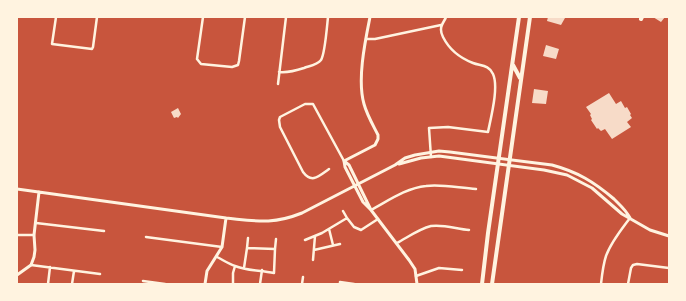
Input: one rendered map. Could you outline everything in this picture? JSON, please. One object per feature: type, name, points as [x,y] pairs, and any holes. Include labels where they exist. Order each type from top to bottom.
[{"type":"main road","points":[[482,284],[519,17]]},
{"type":"main road","points":[[492,284],[530,17]]},
{"type":"main road","points":[[513,65],[521,78]]},
{"type":"street","points":[[56,17],[52,44],[92,49],[97,17]]},
{"type":"street","points":[[203,17],[197,59],[198,63],[232,67],[238,65],[245,17]]},
{"type":"street","points":[[278,84],[286,17]]},
{"type":"street","points":[[279,72],[288,73],[296,71],[316,64],[320,61],[323,53],[328,17]]},
{"type":"street","points":[[344,161],[375,145],[378,139],[378,135],[364,104],[362,95],[362,77],[370,17]]},
{"type":"street","points":[[431,156],[429,128],[448,126],[488,132],[496,85],[494,75],[490,69],[486,66],[472,62],[449,47],[441,32],[441,25],[446,17]]},
{"type":"street","points":[[366,39],[376,39],[441,25]]},
{"type":"street","points":[[330,169],[311,179],[307,177],[280,127],[280,117],[305,104],[313,104],[344,161],[345,167],[363,202],[378,218],[397,243],[414,269],[417,284]]},
{"type":"street","points":[[17,189],[258,222],[281,220],[302,213],[406,158],[431,152],[450,152],[552,165],[567,169],[584,177],[610,196],[626,210],[630,218]]},
{"type":"street","points":[[395,165],[431,156],[551,171],[575,179],[592,188],[622,214],[650,230],[669,236]]},
{"type":"street","points":[[344,161],[349,165],[371,210]]},
{"type":"street","points":[[371,210],[408,191],[424,186],[436,185],[476,189]]},
{"type":"street","points":[[17,275],[31,265],[35,250],[34,236],[39,192]]},
{"type":"street","points":[[343,211],[354,227],[361,230],[378,218]]},
{"type":"street","points":[[205,284],[207,271],[222,247],[226,218]]},
{"type":"street","points":[[305,240],[348,218]]},
{"type":"street","points":[[601,284],[604,262],[608,250],[612,242],[630,218]]},
{"type":"street","points":[[36,223],[104,231]]},
{"type":"street","points":[[397,243],[432,226],[469,230]]},
{"type":"street","points":[[329,228],[333,246]]},
{"type":"street","points":[[17,235],[34,236]]},
{"type":"street","points":[[313,260],[315,236]]},
{"type":"street","points":[[146,237],[222,247]]},
{"type":"street","points":[[244,268],[248,238]]},
{"type":"street","points":[[217,257],[235,266],[274,273],[276,239]]},
{"type":"street","points":[[314,250],[340,244]]},
{"type":"street","points":[[247,248],[275,249]]},
{"type":"street","points":[[628,284],[633,265],[637,264],[669,268]]},
{"type":"street","points":[[31,265],[100,274]]},
{"type":"street","points":[[233,284],[233,273],[235,266]]},
{"type":"street","points":[[48,284],[50,267]]},
{"type":"street","points":[[416,276],[439,268],[462,270]]},
{"type":"street","points":[[260,284],[262,270]]},
{"type":"street","points":[[72,284],[74,271]]},
{"type":"street","points":[[302,284],[303,277]]},
{"type":"street","points":[[143,281],[165,284]]},
{"type":"street","points":[[340,284],[340,282],[354,284]]},
{"type":"building","points":[[548,17],[565,18],[561,25],[547,21]]},
{"type":"building","points":[[653,17],[665,17],[661,22]]},
{"type":"building","points":[[546,45],[559,49],[556,59],[543,56]]},
{"type":"building","points":[[534,89],[548,91],[546,104],[532,103]]},
{"type":"building","points":[[609,93],[616,104],[621,101],[625,108],[627,107],[632,118],[627,122],[631,127],[612,139],[605,129],[601,131],[598,128],[597,129],[591,120],[591,114],[586,107]]},
{"type":"building","points":[[178,108],[181,114],[178,118],[174,118],[171,112]]}]
